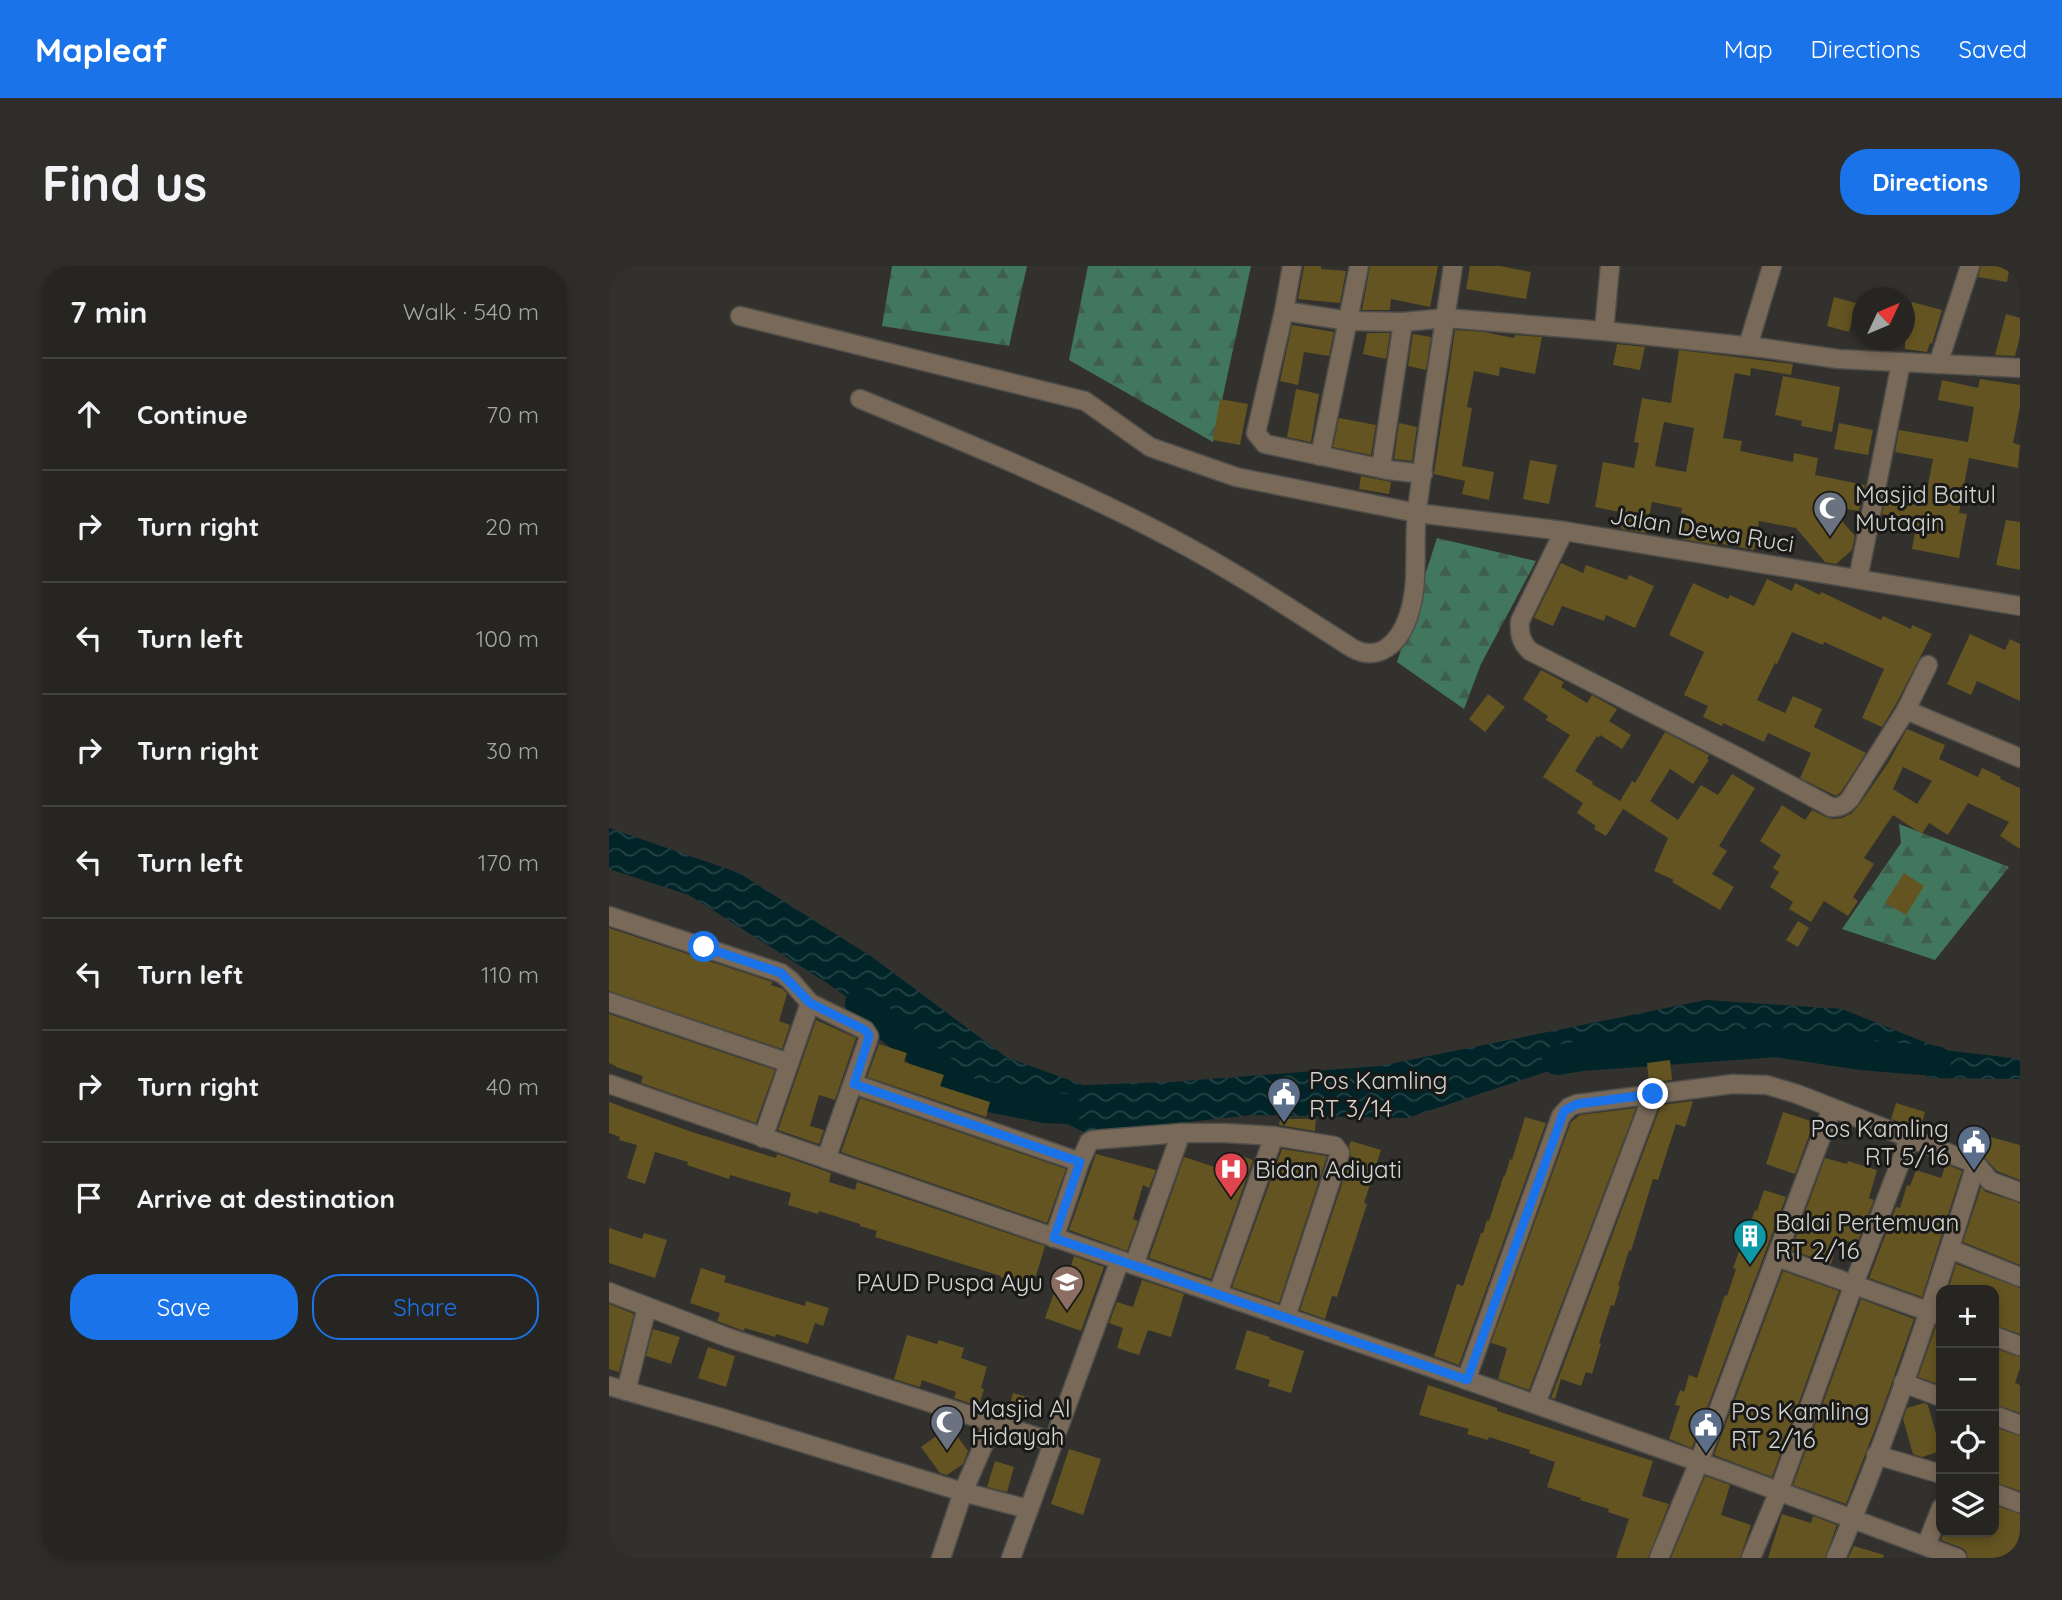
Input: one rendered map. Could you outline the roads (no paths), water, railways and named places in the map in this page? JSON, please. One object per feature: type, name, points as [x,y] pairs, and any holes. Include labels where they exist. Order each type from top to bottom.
[{"type":"street","points":[[1292,266],[1256,433],[1260,440],[1265,444],[1321,456],[1423,474]]},
{"type":"street","points":[[1321,456],[1359,266]]},
{"type":"street","points":[[860,398],[1050,478],[1171,538],[1254,584],[1362,654],[1375,654],[1388,647],[1403,629],[1409,616],[1417,513],[1453,266]]},
{"type":"street","points":[[1604,331],[1610,266]]},
{"type":"street","points":[[1748,346],[1772,266]]},
{"type":"street","points":[[1938,364],[1970,266]]},
{"type":"street","points":[[1284,311],[1349,321],[1403,322],[1445,318],[1748,346],[1838,359],[2020,368]]},
{"type":"street","name":"Jalan Dewa Ruci","points":[[740,316],[1085,401],[1150,447],[1236,477],[1417,513],[1564,531],[2020,606]]},
{"type":"street","points":[[1381,467],[1403,322]]},
{"type":"street","points":[[1859,579],[1901,363]]},
{"type":"street","points":[[1564,531],[1520,621],[1520,636],[1530,652],[1831,807],[1843,806],[1850,799],[1906,710],[1928,665]]},
{"type":"street","points":[[1906,710],[2020,758]]},
{"type":"street","points":[[609,916],[781,973],[810,1003],[860,1026],[869,1035],[854,1084],[825,1159]]},
{"type":"street","points":[[609,1002],[789,1063]]},
{"type":"street","points":[[763,1138],[810,1003]]},
{"type":"street","points":[[609,1084],[1467,1380],[1779,1491],[1957,1558]]},
{"type":"street","points":[[854,1084],[1080,1162]]},
{"type":"street","points":[[1467,1380],[1564,1111],[1577,1104],[1733,1084],[1767,1085],[1976,1164],[1990,1181],[2020,1192]]},
{"type":"street","points":[[1536,1405],[1653,1094]]},
{"type":"street","points":[[1660,1558],[1699,1462],[1832,1108]]},
{"type":"street","points":[[1054,1238],[1080,1162],[1089,1142],[1093,1140],[1181,1133],[1225,1133],[1274,1136],[1335,1146],[1340,1153],[1286,1317]]},
{"type":"street","points":[[1011,1558],[1053,1442],[1181,1133]]},
{"type":"street","points":[[1218,1293],[1274,1136]]},
{"type":"street","points":[[1751,1558],[1779,1491],[1910,1138]]},
{"type":"street","points":[[1836,1558],[1903,1383],[1935,1314],[1949,1249],[1976,1164]]},
{"type":"street","points":[[1949,1249],[2020,1277]]},
{"type":"street","points":[[1777,1257],[1935,1314]]},
{"type":"street","points":[[609,1292],[742,1342],[1053,1442]]},
{"type":"street","points":[[647,1307],[617,1388],[1028,1509]]},
{"type":"street","points":[[1999,1338],[2020,1346]]},
{"type":"street","points":[[1903,1383],[1936,1394]]},
{"type":"street","points":[[1999,1417],[2020,1425]]},
{"type":"street","points":[[941,1558],[963,1492],[993,1423]]},
{"type":"street","points":[[1877,1455],[1936,1473]]},
{"type":"street","points":[[1999,1495],[2020,1503]]},
{"type":"street","points":[[1926,1546],[1936,1521]]},
{"type":"water","points":[[609,828],[739,873],[872,957],[1006,1057],[1083,1085],[1171,1082],[1380,1066],[1706,1000],[1842,1009],[1944,1050],[2020,1059],[2020,1079],[1930,1078],[1877,1045],[1727,1036],[1609,1051],[1407,1118],[1252,1115],[1086,1133],[932,1057],[827,983],[689,895],[609,869]]},
{"type":"waterway","points":[[860,1003],[969,1093],[1045,1108],[1067,1109]]},
{"type":"waterway","points":[[1557,1060],[1776,1042],[1861,1055],[1936,1061]]},
{"type":"place","name":"Masjid Baitul Mutaqin","points":[[1830,538]]},
{"type":"place","name":"Pos Kamling RT 3/14","points":[[1284,1124]]},
{"type":"place","name":"Pos Kamling RT 5/16","points":[[1974,1172]]},
{"type":"place","name":"Bidan Adiyati","points":[[1231,1199]]},
{"type":"place","name":"Balai Pertemuan RT 2/16","points":[[1750,1266]]},
{"type":"place","name":"PAUD Puspa Ayu","points":[[1067,1312]]},
{"type":"place","name":"Masjid Al Hidayah","points":[[947,1452]]},
{"type":"place","name":"Pos Kamling RT 2/16","points":[[1706,1455]]}]
